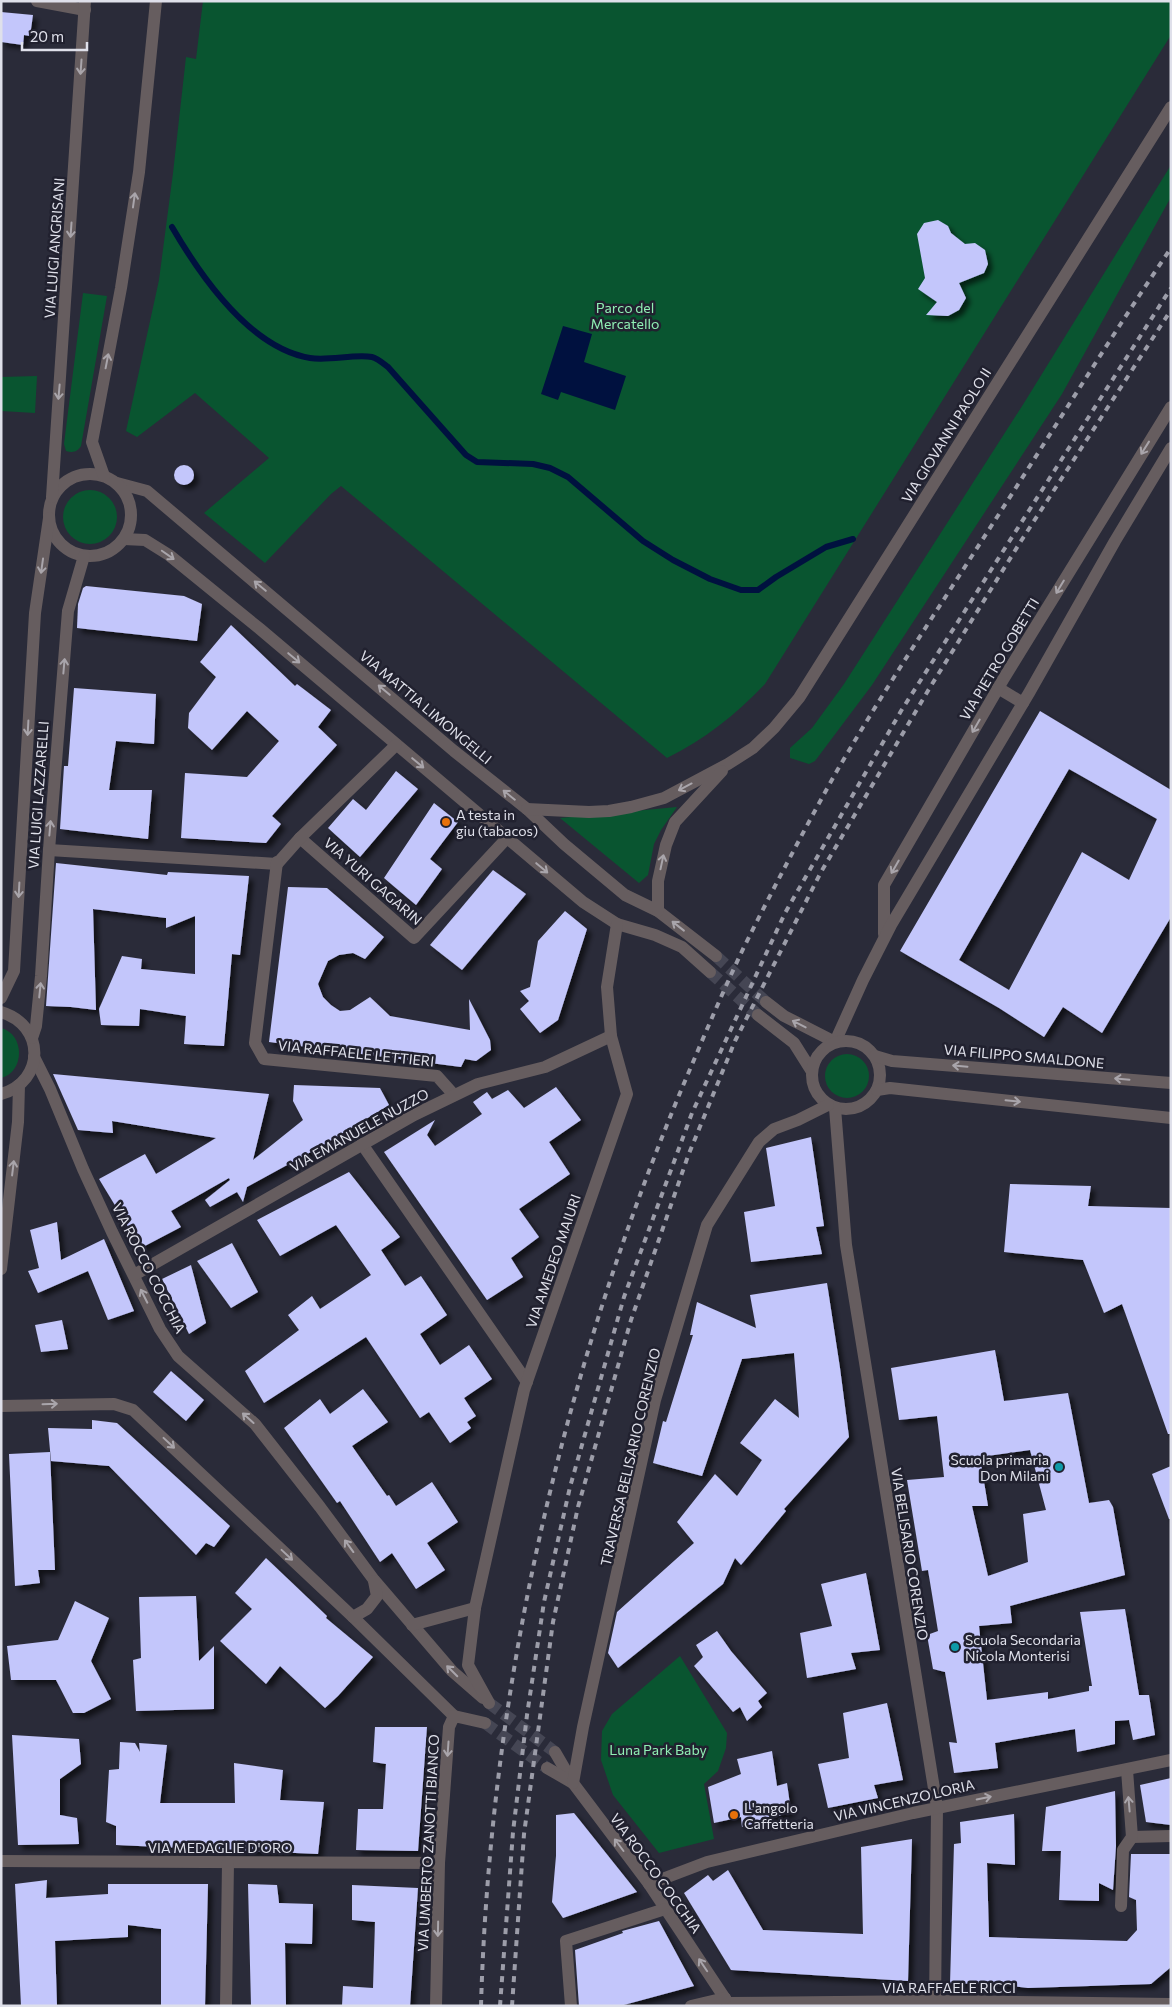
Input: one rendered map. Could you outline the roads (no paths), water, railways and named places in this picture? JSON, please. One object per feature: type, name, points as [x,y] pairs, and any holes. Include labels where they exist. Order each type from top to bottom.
[{"type":"street","points":[[37,1],[85,6]]},
{"type":"street","points":[[104,476],[92,442],[121,288],[139,172],[156,1]]},
{"type":"street","name":"VIA LUIGI ANGRISANI","points":[[52,497],[85,6]]},
{"type":"street","name":"VIA GIOVANNI PAOLO II","points":[[527,809],[589,812],[631,808],[664,798],[728,764],[753,748],[774,728],[799,698],[1171,107]]},
{"type":"street","name":"VIA PIETRO GOBETTI","points":[[884,937],[884,886],[998,688],[1171,407]]},
{"type":"street","name":"VIA PIETRO GOBETTI","points":[[835,1042],[862,980],[884,937],[1023,703],[1114,541],[1171,448]]},
{"type":"street","points":[[92,473],[104,476],[116,483],[125,492],[130,504],[132,517],[124,539],[116,548],[96,556],[84,556],[64,547],[52,529],[49,518],[52,497],[67,481],[80,475],[92,473]]},
{"type":"street","name":"VIA MATTIA LIMONGELLI","points":[[116,483],[147,491],[454,751],[527,809],[564,844],[625,895],[658,911],[716,956]]},
{"type":"street","name":"VIA LUIGI LAZZARELLI","points":[[1,998],[14,972],[35,613],[49,518]]},
{"type":"street","points":[[124,539],[145,540],[168,555],[583,902],[617,924],[655,935],[682,947],[710,972]]},
{"type":"street","name":"VIA LUIGI LAZZARELLI","points":[[32,1038],[36,1026],[41,976],[68,611],[84,556]]},
{"type":"street","points":[[998,688],[1023,703]]},
{"type":"street","points":[[49,850],[277,863],[300,838],[396,745]]},
{"type":"street","name":"VIA GIOVANNI PAOLO II","points":[[658,911],[658,881],[666,845],[675,822],[728,764]]},
{"type":"street","name":"VIA YURI GAGARIN","points":[[300,838],[414,938],[507,838]]},
{"type":"street","name":"VIA RAFFAELE LETTIERI","points":[[277,863],[255,1043],[264,1059],[437,1076],[454,1096]]},
{"type":"street","name":"VIA AMEDEO MAIURI","points":[[489,1703],[468,1665],[475,1608],[527,1382],[627,1094],[610,1036],[607,987],[617,924]]},
{"type":"street","points":[[766,1002],[784,1016],[835,1042]]},
{"type":"street","points":[[1,1012],[15,1017],[26,1027],[32,1038],[34,1057],[32,1068],[20,1086],[18,1122],[1,1269]]},
{"type":"street","points":[[758,1015],[794,1043],[811,1070],[812,1082],[818,1095],[832,1106],[845,1110],[864,1104],[877,1090],[880,1078],[880,1066],[875,1056],[857,1042],[846,1040],[835,1042],[824,1048],[818,1054],[811,1070]]},
{"type":"street","name":"VIA EMANUELE NUZZO","points":[[134,1275],[414,1114],[478,1084],[545,1067],[610,1036]]},
{"type":"street","name":"VIA FILIPPO SMALDONE","points":[[875,1056],[892,1061],[1171,1083]]},
{"type":"street","name":"VIA ROCCO COCCHIA","points":[[34,1057],[50,1089],[83,1169],[160,1329],[178,1356],[255,1424],[374,1580],[452,1671],[489,1703]]},
{"type":"street","points":[[1,1094],[20,1086]]},
{"type":"street","points":[[877,1090],[890,1088],[1171,1118]]},
{"type":"street","name":"TRAVERSA BELISARIO CORENZIO","points":[[573,1783],[583,1727],[656,1400],[707,1225],[759,1142],[774,1129],[832,1106]]},
{"type":"street","name":"VIA BELISARIO CORENZIO","points":[[832,1106],[846,1245],[936,1807],[935,2003]]},
{"type":"street","points":[[362,1144],[527,1382]]},
{"type":"street","points":[[1,1406],[114,1404],[133,1410],[353,1617],[454,1716],[485,1722]]},
{"type":"street","points":[[353,1617],[367,1609],[377,1596],[374,1580]]},
{"type":"street","points":[[412,1625],[475,1608]]},
{"type":"street","name":"VIA UMBERTO ZANOTTI BIANCO","points":[[436,2006],[440,1863],[449,1727],[454,1716]]},
{"type":"street","points":[[556,1752],[573,1783]]},
{"type":"street","name":"VIA VINCENZO LORIA","points":[[649,1884],[707,1862],[936,1807],[1171,1760]]},
{"type":"street","name":"VIA ROCCO COCCHIA","points":[[547,1768],[573,1783],[649,1884],[728,2002]]},
{"type":"street","points":[[1121,1906],[1123,1850],[1132,1837],[1127,1770]]},
{"type":"street","points":[[1132,1837],[1171,1836]]},
{"type":"street","name":"VIA MEDAGLIE D'ORO","points":[[1,1861],[440,1863]]},
{"type":"street","points":[[226,2006],[228,1862]]},
{"type":"street","points":[[571,2006],[566,1941],[665,1909]]},
{"type":"street","name":"VIA RAFFAELE RICCI","points":[[691,2006],[728,2002],[1171,2004]]},
{"type":"water","points":[[563,326],[592,334],[584,362],[626,376],[615,410],[561,392],[558,400],[541,394]]},
{"type":"waterway","points":[[172,227],[212,287],[247,325],[267,340],[288,351],[310,358],[325,359],[365,356],[376,359],[388,367],[466,455],[477,462],[533,464],[550,468],[568,477],[643,541],[673,560],[710,579],[741,590],[758,590],[826,547],[853,539]]},
{"type":"tunnel","points":[[716,956],[766,1002]]},
{"type":"tunnel","points":[[710,972],[758,1015]]},
{"type":"tunnel","points":[[489,1703],[555,1752]]},
{"type":"tunnel","points":[[485,1723],[547,1768]]},
{"type":"railway","points":[[481,2006],[487,1888],[499,1770],[517,1654],[540,1538],[568,1423],[601,1309],[639,1198],[682,1088],[744,947],[834,776],[909,653],[1171,248]]},
{"type":"railway","points":[[500,2006],[513,1832],[527,1715],[544,1602],[570,1487],[624,1297],[692,1113],[785,913],[901,711],[1171,288]]},
{"type":"railway","points":[[512,2006],[524,1834],[553,1622],[578,1507],[631,1320],[688,1156],[735,1041],[821,872],[929,689],[1021,541],[1171,310]]},
{"type":"place","name":"A testa in giu (tabacos)","points":[[446,822]]},
{"type":"place","name":"Scuola primaria Don Milani","points":[[1059,1467]]},
{"type":"place","name":"Scuola Secondaria Nicola Monterisi","points":[[955,1647]]},
{"type":"place","name":"L'angolo Caffetteria","points":[[734,1815]]},
{"type":"park label","name":"Parco del Mercatello","points":[[625,316]]},
{"type":"park label","name":"Luna Park Baby","points":[[658,1749]]}]
